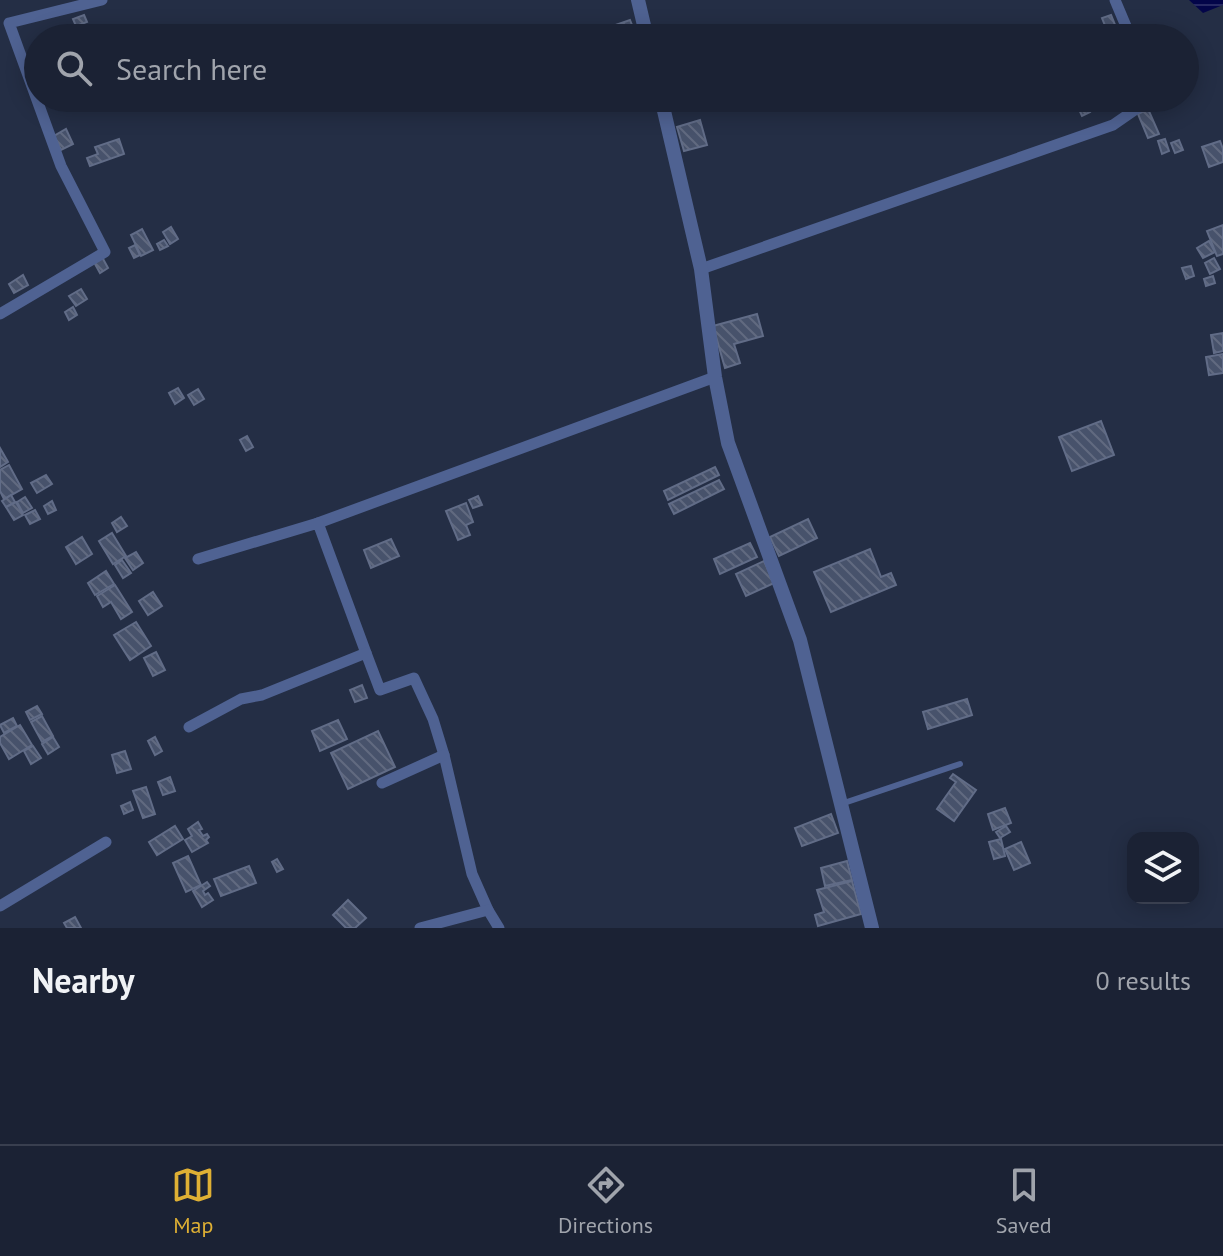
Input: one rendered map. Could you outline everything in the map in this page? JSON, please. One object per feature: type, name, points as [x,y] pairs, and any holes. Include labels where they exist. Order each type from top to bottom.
[{"type":"street","points":[[24,64],[9,23],[102,0]]},
{"type":"street","points":[[638,0],[644,24]]},
{"type":"street","points":[[1115,0],[1125,24]]},
{"type":"street","points":[[0,314],[105,252],[61,166],[41,112]]},
{"type":"street","points":[[664,112],[701,269],[715,377],[728,443],[800,640],[872,928]]},
{"type":"street","points":[[701,269],[1113,125],[1132,112]]},
{"type":"street","points":[[198,559],[318,523],[715,377]]},
{"type":"street","points":[[318,523],[380,690],[414,678],[433,719],[472,874],[499,928]]},
{"type":"street","points":[[189,727],[241,699],[262,695],[366,653]]},
{"type":"street","points":[[382,783],[444,755]]},
{"type":"street","points":[[0,906],[106,842]]},
{"type":"street","points":[[420,928],[488,910]]},
{"type":"lane","points":[[841,804],[960,764]]},
{"type":"shaded area","points":[[1189,0],[1223,0],[1223,5],[1203,13]]},
{"type":"building","points":[[84,15],[87,22],[75,24],[73,19]]},
{"type":"building","points":[[1111,15],[1115,24],[1104,24],[1102,18]]},
{"type":"building","points":[[1149,112],[1159,134],[1148,138],[1138,114]]},
{"type":"building","points":[[700,120],[707,145],[684,151],[677,127]]},
{"type":"building","points":[[66,129],[73,144],[61,150],[54,136]]},
{"type":"building","points":[[119,139],[124,154],[90,166],[87,158],[98,154],[95,147]]},
{"type":"building","points":[[1165,139],[1169,151],[1162,154],[1158,141]]},
{"type":"building","points":[[1179,140],[1183,150],[1175,153],[1171,143]]},
{"type":"building","points":[[1220,141],[1223,162],[1209,167],[1202,147]]},
{"type":"building","points":[[1223,225],[1223,254],[1217,256],[1207,231]]},
{"type":"building","points":[[171,227],[178,239],[170,244],[163,232]]},
{"type":"building","points":[[142,229],[153,250],[141,256],[131,235]]},
{"type":"building","points":[[164,240],[168,246],[160,250],[157,244]]},
{"type":"building","points":[[1209,241],[1215,252],[1203,258],[1197,248]]},
{"type":"building","points":[[135,245],[140,255],[134,258],[129,248]]},
{"type":"building","points":[[102,257],[108,268],[100,273],[94,262]]},
{"type":"building","points":[[1214,258],[1220,269],[1210,274],[1205,263]]},
{"type":"building","points":[[1191,266],[1194,276],[1186,279],[1182,268]]},
{"type":"building","points":[[23,275],[28,285],[14,293],[9,284]]},
{"type":"building","points":[[1213,276],[1215,283],[1206,286],[1204,279]]},
{"type":"building","points":[[81,289],[87,299],[76,306],[69,296]]},
{"type":"building","points":[[73,307],[77,315],[69,320],[65,312]]},
{"type":"building","points":[[757,314],[763,336],[734,344],[740,363],[725,368],[713,326]]},
{"type":"building","points":[[1223,333],[1223,351],[1214,353],[1211,335]]},
{"type":"building","points":[[1223,354],[1223,373],[1209,375],[1206,357]]},
{"type":"building","points":[[178,388],[184,398],[175,404],[169,393]]},
{"type":"building","points":[[198,389],[204,399],[194,405],[188,395]]},
{"type":"building","points":[[1101,421],[1114,455],[1072,471],[1059,437]]},
{"type":"building","points":[[247,436],[253,447],[246,451],[240,440]]},
{"type":"building","points":[[0,448],[8,462],[0,467]]},
{"type":"building","points":[[9,465],[22,489],[4,499],[0,491],[0,470]]},
{"type":"building","points":[[715,467],[719,475],[668,500],[664,491]]},
{"type":"building","points":[[46,475],[52,484],[37,493],[31,483]]},
{"type":"building","points":[[719,480],[724,489],[674,514],[669,504]]},
{"type":"building","points":[[11,495],[15,502],[6,507],[2,501]]},
{"type":"building","points":[[478,496],[482,505],[473,508],[469,500]]},
{"type":"building","points":[[25,497],[32,508],[23,513],[17,502]]},
{"type":"building","points":[[52,501],[56,510],[48,514],[44,506]]},
{"type":"building","points":[[16,502],[23,515],[14,520],[6,507]]},
{"type":"building","points":[[466,503],[473,522],[466,525],[470,535],[458,540],[446,511]]},
{"type":"building","points":[[35,510],[40,519],[30,524],[25,515]]},
{"type":"building","points":[[121,517],[127,526],[117,532],[112,523]]},
{"type":"building","points":[[808,519],[817,538],[779,556],[770,537]]},
{"type":"building","points":[[112,533],[126,556],[113,564],[99,541]]},
{"type":"building","points":[[82,537],[92,554],[76,564],[66,547]]},
{"type":"building","points":[[391,539],[399,556],[371,568],[364,550]]},
{"type":"building","points":[[750,543],[757,557],[720,574],[714,559]]},
{"type":"building","points":[[870,549],[881,577],[891,573],[896,585],[831,612],[814,572]]},
{"type":"building","points":[[136,552],[143,563],[133,570],[125,558]]},
{"type":"building","points":[[122,560],[131,573],[123,578],[115,565]]},
{"type":"building","points":[[764,561],[774,583],[746,596],[736,574]]},
{"type":"building","points":[[106,571],[114,584],[95,595],[88,583]]},
{"type":"building","points":[[115,585],[132,612],[121,619],[111,602],[103,607],[97,596]]},
{"type":"building","points":[[153,592],[162,606],[148,615],[139,601]]},
{"type":"building","points":[[136,622],[151,646],[130,660],[114,635]]},
{"type":"building","points":[[156,652],[165,670],[153,676],[144,658]]},
{"type":"building","points":[[362,685],[367,698],[355,702],[350,690]]},
{"type":"building","points":[[967,699],[972,715],[928,729],[923,712]]},
{"type":"building","points":[[37,706],[42,714],[30,720],[26,712]]},
{"type":"building","points":[[42,716],[53,736],[42,742],[31,722]]},
{"type":"building","points":[[13,718],[17,726],[4,733],[0,725]]},
{"type":"building","points":[[338,720],[347,739],[320,751],[312,731]]},
{"type":"building","points":[[20,725],[32,745],[9,759],[0,737]]},
{"type":"building","points":[[378,731],[395,767],[348,789],[331,753]]},
{"type":"building","points":[[53,737],[59,747],[48,754],[42,744]]},
{"type":"building","points":[[155,737],[162,751],[155,755],[148,741]]},
{"type":"building","points":[[33,746],[41,758],[31,764],[24,751]]},
{"type":"building","points":[[125,751],[131,769],[117,773],[112,755]]},
{"type":"building","points":[[953,774],[976,790],[954,821],[937,809],[956,782],[950,778]]},
{"type":"building","points":[[170,777],[175,791],[163,795],[158,782]]},
{"type":"building","points":[[146,787],[155,814],[143,818],[133,791]]},
{"type":"building","points":[[130,802],[133,810],[124,814],[121,806]]},
{"type":"building","points":[[1005,808],[1011,823],[993,830],[988,814]]},
{"type":"building","points":[[831,814],[838,833],[802,846],[795,828]]},
{"type":"building","points":[[198,822],[203,836],[207,834],[209,837],[206,840],[208,843],[192,852],[185,840],[192,836],[188,829]]},
{"type":"building","points":[[175,826],[183,839],[157,855],[149,842]]},
{"type":"building","points":[[1006,826],[1010,832],[1000,838],[996,832]]},
{"type":"building","points":[[1001,839],[1005,856],[994,859],[989,842]]},
{"type":"building","points":[[1021,842],[1030,863],[1014,870],[1005,849]]},
{"type":"building","points":[[188,856],[201,885],[186,892],[173,863]]},
{"type":"building","points":[[277,859],[283,869],[277,872],[272,862]]},
{"type":"building","points":[[847,861],[852,880],[825,886],[821,868]]},
{"type":"building","points":[[249,866],[256,883],[221,896],[214,879]]},
{"type":"building","points":[[852,881],[861,914],[818,926],[815,915],[824,912],[817,890]]},
{"type":"building","points":[[207,882],[210,886],[203,891],[213,900],[202,907],[193,891]]},
{"type":"building","points":[[348,900],[366,918],[355,928],[346,928],[333,915]]},
{"type":"building","points":[[75,917],[81,928],[67,928],[64,923]]}]
